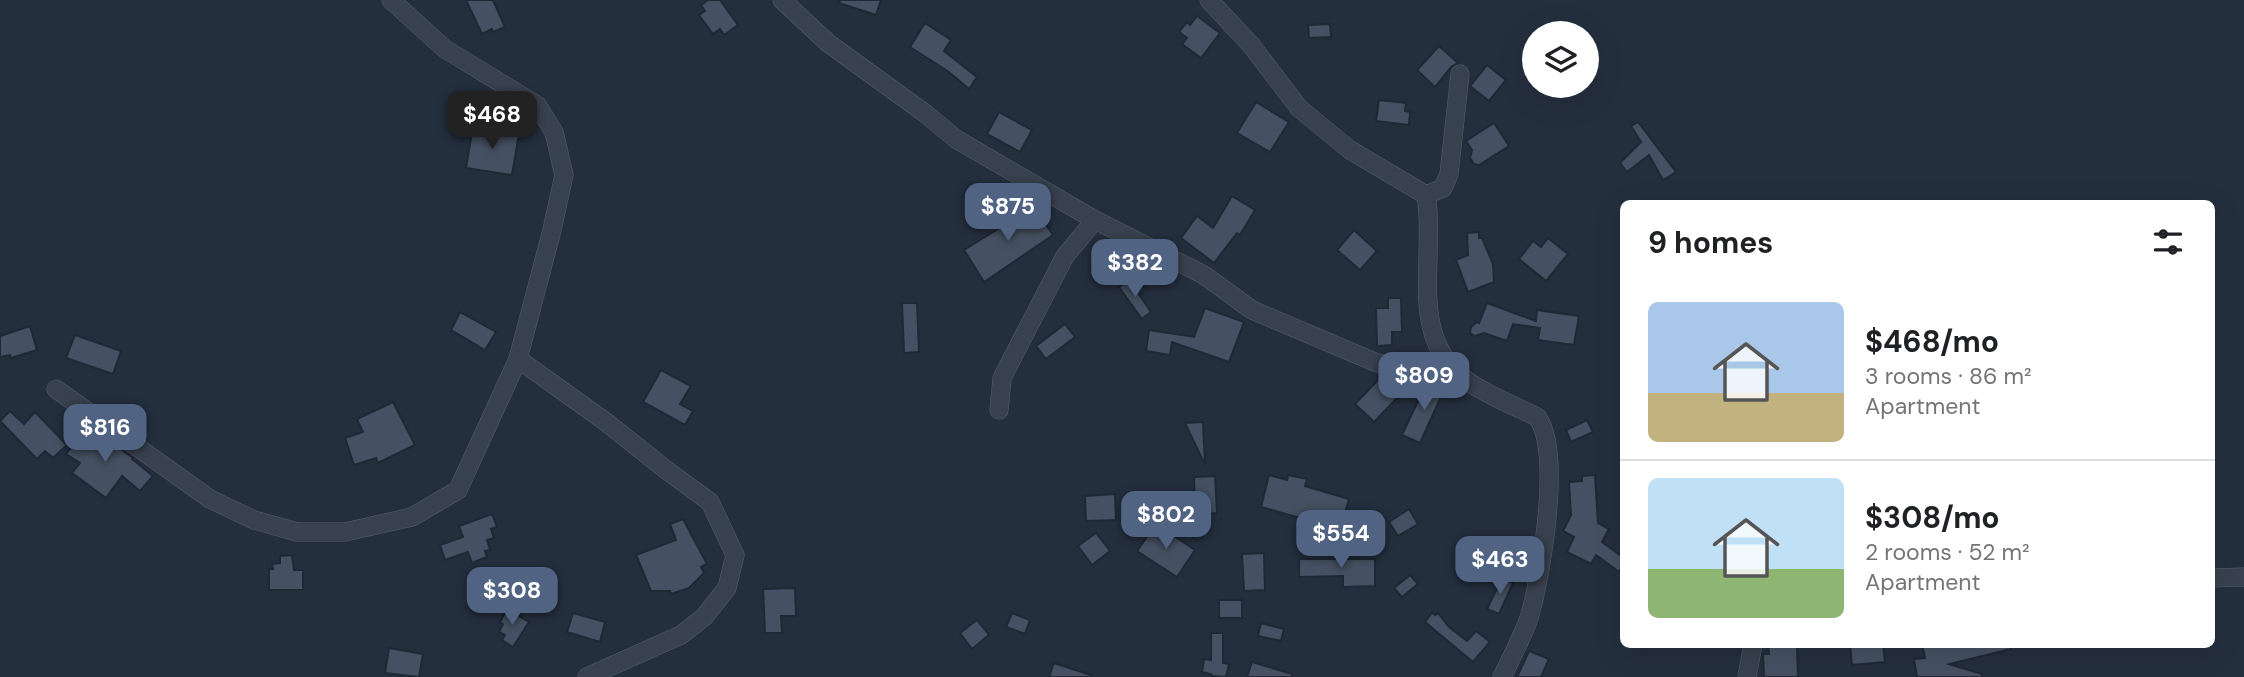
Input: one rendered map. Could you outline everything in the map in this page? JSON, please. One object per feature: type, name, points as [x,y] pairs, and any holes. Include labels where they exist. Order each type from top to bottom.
[{"type":"street","points":[[56,389],[211,499],[254,520],[297,532],[345,532],[411,517],[458,491],[518,359],[564,175],[554,132],[537,105],[445,49],[391,0]]},
{"type":"street","points":[[782,0],[828,43],[956,139],[1095,220],[1204,275],[1252,310],[1377,363],[1426,373],[1448,365]]},
{"type":"street","points":[[1209,0],[1251,45],[1298,108],[1350,150],[1426,195],[1430,215],[1428,293],[1431,332],[1448,365],[1469,383],[1537,417],[1543,424],[1549,466],[1547,518],[1528,619],[1502,677]]},
{"type":"street","points":[[1426,195],[1443,188],[1449,174],[1460,74]]},
{"type":"street","points":[[999,410],[1003,378],[1065,256],[1095,220]]},
{"type":"street","points":[[518,359],[607,422],[710,502],[735,555],[727,588],[705,617],[681,635],[587,677]]},
{"type":"street","points":[[2215,578],[2244,578]]},
{"type":"street","points":[[1747,677],[1752,648]]},
{"type":"building","points":[[466,0],[493,0],[505,27],[482,34]]},
{"type":"building","points":[[708,0],[720,0],[738,25],[724,35],[720,29],[713,34],[699,15],[705,11],[701,5]]},
{"type":"building","points":[[840,0],[881,0],[876,15],[839,3]]},
{"type":"building","points":[[1197,16],[1220,33],[1201,58],[1182,44],[1187,38],[1179,32],[1187,22],[1190,25]]},
{"type":"building","points":[[925,23],[951,40],[944,51],[977,77],[969,89],[949,72],[910,47]]},
{"type":"building","points":[[1330,24],[1331,37],[1309,38],[1308,25]]},
{"type":"building","points":[[1439,46],[1458,63],[1451,67],[1435,87],[1417,70]]},
{"type":"building","points":[[1487,65],[1506,80],[1489,101],[1470,86]]},
{"type":"building","points":[[1379,100],[1406,103],[1405,111],[1410,112],[1409,125],[1376,121]]},
{"type":"building","points":[[1256,102],[1289,122],[1270,152],[1237,133]]},
{"type":"building","points":[[999,112],[1032,130],[1020,152],[987,134]]},
{"type":"building","points":[[1638,122],[1676,172],[1663,180],[1649,155],[1627,172],[1620,163],[1641,142],[1631,126]]},
{"type":"building","points":[[1494,123],[1509,146],[1479,165],[1474,164],[1470,158],[1472,150],[1466,141]]},
{"type":"building","points":[[473,126],[519,134],[512,175],[466,168]]},
{"type":"building","points":[[971,184],[994,200],[986,211],[963,196]]},
{"type":"building","points":[[1232,196],[1255,210],[1240,235],[1237,233],[1214,263],[1181,238],[1197,216],[1213,228]]},
{"type":"building","points":[[1022,207],[1026,212],[1033,207],[1053,235],[984,282],[964,250],[1006,224],[1002,221]]},
{"type":"building","points":[[1354,230],[1377,251],[1360,270],[1337,250]]},
{"type":"building","points":[[1479,232],[1479,238],[1482,238],[1493,264],[1494,282],[1468,292],[1456,260],[1468,255],[1467,233]]},
{"type":"building","points":[[1548,238],[1568,254],[1546,281],[1519,259],[1533,241],[1541,247]]},
{"type":"building","points":[[1129,280],[1151,312],[1142,319],[1119,287]]},
{"type":"building","points":[[1388,298],[1401,298],[1402,332],[1392,332],[1392,345],[1377,346],[1376,308],[1388,308]]},
{"type":"building","points":[[902,303],[917,303],[919,352],[904,353]]},
{"type":"building","points":[[1487,303],[1536,321],[1537,310],[1579,316],[1574,345],[1538,340],[1540,328],[1513,324],[1507,341],[1484,333],[1475,336],[1470,333],[1471,327],[1479,323]]},
{"type":"building","points":[[1205,308],[1244,322],[1229,362],[1172,342],[1170,355],[1146,351],[1149,330],[1194,337]]},
{"type":"building","points":[[460,312],[496,332],[485,350],[451,330]]},
{"type":"building","points":[[1065,324],[1075,337],[1046,359],[1036,346]]},
{"type":"building","points":[[30,326],[37,350],[11,358],[10,355],[0,357],[0,336]]},
{"type":"building","points":[[75,335],[121,351],[113,374],[66,358]]},
{"type":"building","points":[[661,370],[691,386],[680,404],[693,411],[685,425],[643,402]]},
{"type":"building","points":[[1380,378],[1399,396],[1374,422],[1355,404]]},
{"type":"building","points":[[1433,382],[1445,388],[1420,443],[1402,435],[1426,384]]},
{"type":"building","points":[[393,402],[415,445],[378,463],[376,458],[354,465],[345,438],[363,432],[357,419]]},
{"type":"building","points":[[10,411],[24,424],[35,412],[67,445],[53,458],[45,451],[37,459],[0,421]]},
{"type":"building","points":[[1587,420],[1593,432],[1571,442],[1566,430]]},
{"type":"building","points":[[1203,422],[1205,465],[1185,423]]},
{"type":"building","points":[[88,425],[153,476],[140,491],[122,476],[106,498],[72,473],[80,463],[66,454]]},
{"type":"building","points":[[1269,475],[1287,480],[1288,475],[1307,479],[1305,486],[1349,499],[1339,534],[1314,527],[1315,522],[1261,507]]},
{"type":"building","points":[[1595,475],[1598,523],[1609,529],[1602,542],[1620,555],[1619,572],[1596,555],[1591,564],[1567,552],[1574,537],[1563,531],[1571,515],[1569,482],[1582,481],[1582,476]]},
{"type":"building","points":[[1215,476],[1217,513],[1195,514],[1194,477]]},
{"type":"building","points":[[1115,494],[1116,520],[1086,521],[1085,496]]},
{"type":"building","points":[[1409,509],[1418,524],[1398,536],[1389,522]]},
{"type":"building","points":[[492,514],[497,527],[491,529],[494,538],[487,540],[490,550],[485,551],[487,557],[472,563],[468,552],[445,560],[440,545],[463,537],[459,526]]},
{"type":"building","points":[[683,519],[707,564],[701,567],[704,573],[689,588],[671,594],[670,591],[651,591],[636,555],[676,540],[670,524]]},
{"type":"building","points":[[1156,524],[1195,550],[1177,577],[1137,551]]},
{"type":"building","points":[[1096,533],[1110,551],[1092,565],[1078,546]]},
{"type":"building","points":[[1264,553],[1265,590],[1244,591],[1242,554]]},
{"type":"building","points":[[292,555],[294,570],[303,570],[303,590],[269,590],[269,569],[273,569],[272,564],[280,563],[280,556]]},
{"type":"building","points":[[1299,559],[1375,559],[1375,586],[1343,587],[1343,576],[1299,577]]},
{"type":"building","points":[[1410,575],[1418,584],[1402,597],[1394,588]]},
{"type":"building","points":[[1502,578],[1513,583],[1499,614],[1487,609]]},
{"type":"building","points":[[795,588],[796,616],[781,616],[782,633],[765,633],[763,589]]},
{"type":"building","points":[[1219,600],[1242,600],[1242,618],[1219,618]]},
{"type":"building","points":[[507,609],[529,622],[513,647],[502,640],[505,635],[499,632],[503,624],[500,622]]},
{"type":"building","points":[[573,613],[605,622],[600,642],[567,632]]},
{"type":"building","points":[[1012,613],[1030,620],[1025,634],[1006,627]]},
{"type":"building","points":[[1432,613],[1438,613],[1449,627],[1467,641],[1476,631],[1490,642],[1473,662],[1425,622]]},
{"type":"building","points":[[977,620],[989,635],[972,649],[960,633]]},
{"type":"building","points":[[1261,623],[1284,629],[1281,641],[1258,636]]},
{"type":"building","points":[[1211,633],[1223,633],[1223,663],[1229,664],[1226,677],[1202,672],[1204,659],[1211,660]]},
{"type":"building","points":[[389,648],[423,654],[419,677],[385,673]]},
{"type":"building","points":[[1768,648],[1797,648],[1798,677],[1764,677],[1763,654],[1769,654]]},
{"type":"building","points":[[1850,648],[1883,648],[1885,662],[1852,665]]},
{"type":"building","points":[[1923,648],[2011,649],[1949,664],[1982,674],[1982,677],[1917,677],[1914,659],[1925,658]]},
{"type":"building","points":[[1529,651],[1549,659],[1541,677],[1517,677]]},
{"type":"building","points":[[1252,662],[1292,674],[1292,677],[1247,677]]},
{"type":"building","points":[[1054,663],[1091,675],[1049,677]]}]
